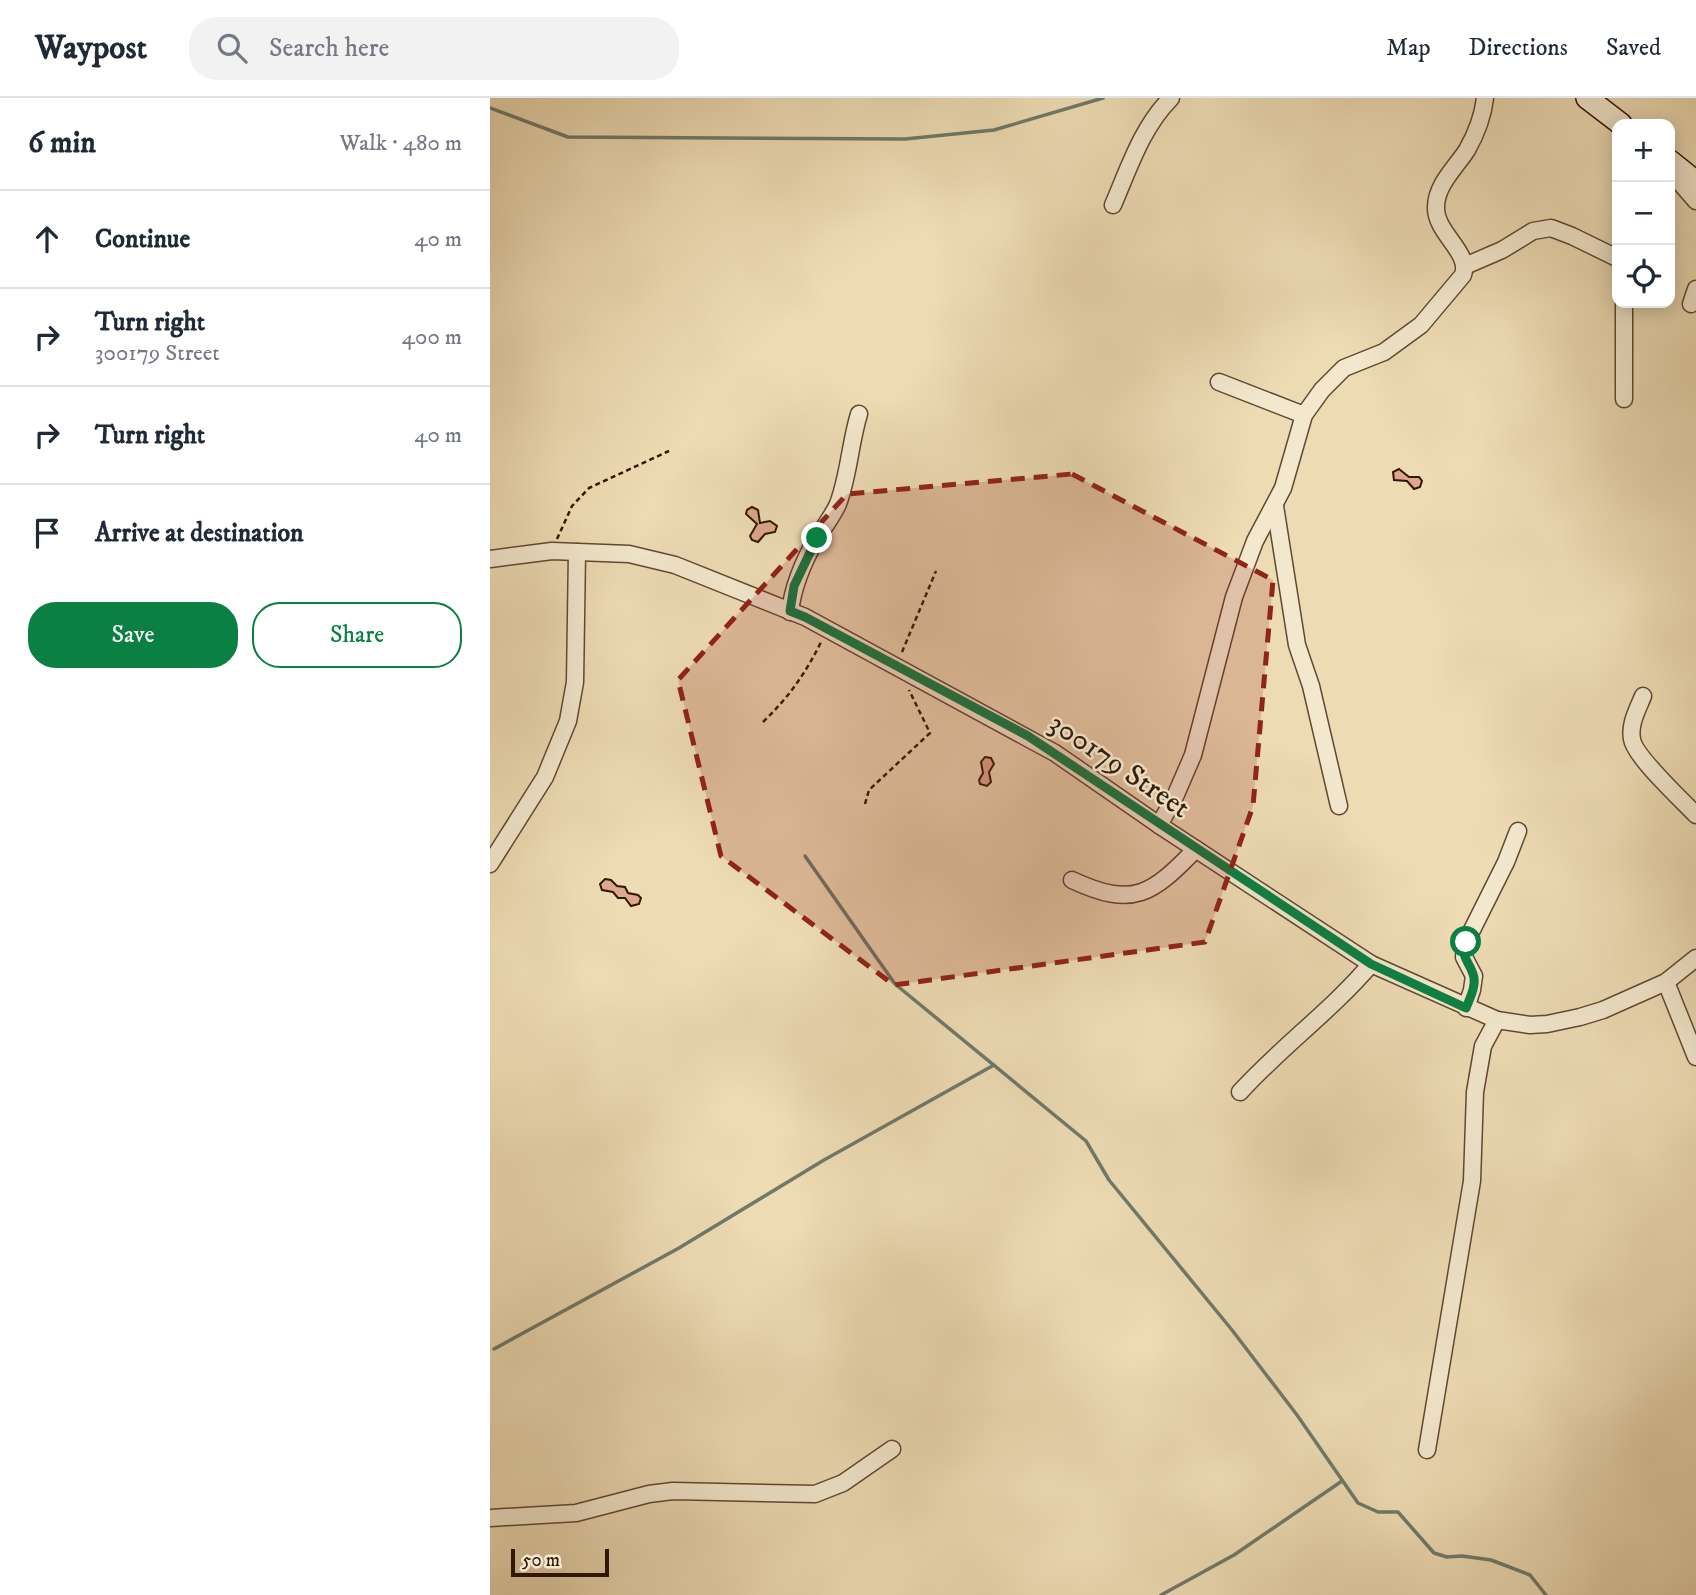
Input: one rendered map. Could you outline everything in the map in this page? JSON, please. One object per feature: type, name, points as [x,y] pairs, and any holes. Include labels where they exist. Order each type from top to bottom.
[{"type":"main road","points":[[1587,98],[1614,119]]},
{"type":"main road","points":[[1675,165],[1696,181]]},
{"type":"street","points":[[1113,205],[1143,138],[1154,118],[1171,98]]},
{"type":"street","points":[[1465,265],[1440,227],[1436,216],[1436,203],[1444,183],[1469,147],[1481,119],[1485,98]]},
{"type":"street","points":[[1675,177],[1696,201]]},
{"type":"street","points":[[1159,825],[1174,799],[1193,755],[1244,568],[1283,488],[1304,415],[1322,390],[1344,368],[1384,352],[1421,325],[1459,281],[1465,265],[1502,250],[1533,231],[1551,228],[1612,256]]},
{"type":"street","points":[[1624,308],[1624,399]]},
{"type":"street","points":[[1219,382],[1304,415]]},
{"type":"street","points":[[790,611],[796,581],[841,494],[859,414]]},
{"type":"street","points":[[1275,506],[1297,645],[1311,686],[1339,806]]},
{"type":"street","name":"300179 Street","points":[[490,559],[552,551],[629,554],[675,565],[790,611],[1028,736],[1371,964],[1497,1020],[1530,1025],[1547,1024],[1603,1010],[1666,982],[1696,958]]},
{"type":"street","points":[[490,864],[545,777],[568,721],[575,682],[577,552]]},
{"type":"street","points":[[1643,696],[1633,720],[1632,741],[1644,760],[1696,815]]},
{"type":"street","points":[[1466,1008],[1474,975],[1464,957],[1466,942],[1506,862],[1518,831]]},
{"type":"street","points":[[1072,880],[1106,893],[1137,893],[1152,889],[1165,881],[1196,849]]},
{"type":"street","points":[[1240,1092],[1269,1061],[1342,998],[1371,964]]},
{"type":"street","points":[[1666,982],[1696,1057]]},
{"type":"street","points":[[1427,1450],[1472,1181],[1475,1092],[1483,1046],[1497,1020]]},
{"type":"street","points":[[490,1518],[576,1513],[649,1494],[673,1491],[815,1494],[843,1483],[891,1449]]},
{"type":"path","points":[[552,551],[572,506],[589,488],[669,451]]},
{"type":"path","points":[[865,804],[869,790],[930,733],[896,666],[936,572]]},
{"type":"path","points":[[763,722],[788,698],[827,629]]},
{"type":"highlighted area","points":[[1072,474],[1273,580],[1253,806],[1205,942],[894,985],[721,856],[678,680],[847,494]]},
{"type":"building","points":[[1399,469],[1409,477],[1419,477],[1422,481],[1420,487],[1414,489],[1407,481],[1394,480],[1393,472]]},
{"type":"building","points":[[752,507],[758,510],[760,523],[770,521],[777,526],[775,532],[765,534],[758,542],[750,536],[757,524],[746,514]]},
{"type":"building","points":[[985,757],[991,758],[994,764],[989,772],[991,782],[987,786],[980,784],[979,780],[983,773],[981,762]]},
{"type":"building","points":[[605,879],[625,887],[628,893],[638,895],[641,898],[639,904],[631,906],[625,898],[618,898],[613,892],[602,890],[600,884]]},
{"type":"waterway","points":[[490,108],[568,137],[905,139],[994,130],[1103,98]]},
{"type":"waterway","points":[[805,856],[895,984],[1086,1141],[1109,1180],[1232,1330],[1297,1415],[1358,1503],[1378,1512],[1398,1512],[1434,1553],[1447,1557],[1491,1560],[1530,1575],[1546,1595]]},
{"type":"waterway","points":[[494,1349],[679,1248],[824,1160],[994,1065]]},
{"type":"waterway","points":[[1161,1595],[1234,1555],[1342,1481]]},
{"type":"route","points":[[817,538],[794,586],[790,611],[1028,736],[1371,964],[1466,1008],[1474,975],[1463,953],[1466,942]]}]
